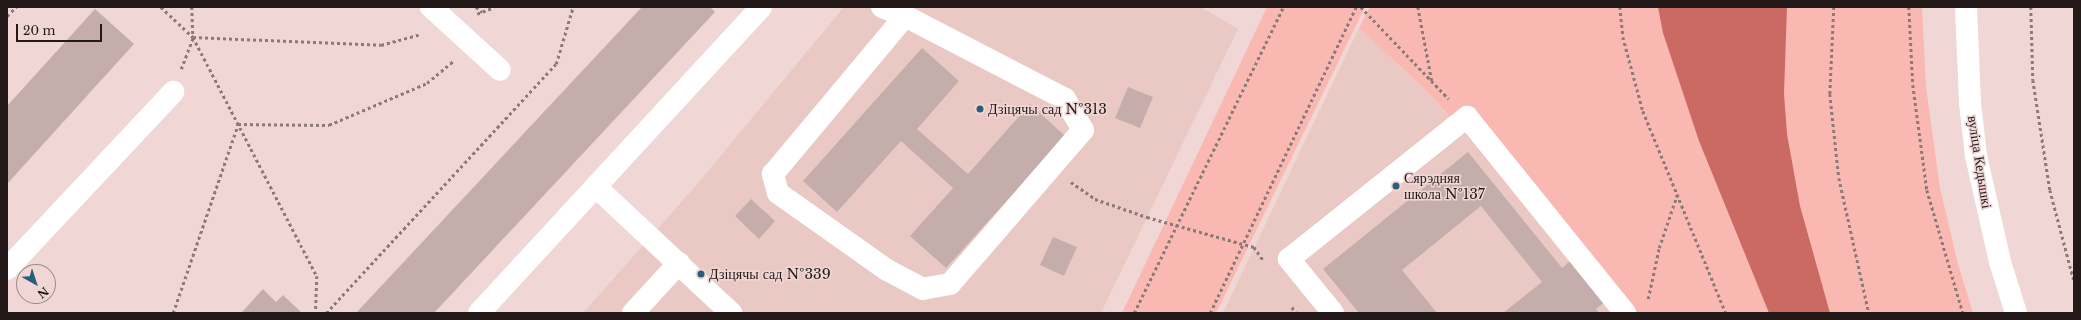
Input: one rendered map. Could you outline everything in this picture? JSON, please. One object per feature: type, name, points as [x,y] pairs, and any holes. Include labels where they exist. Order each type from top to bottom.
[{"type":"street","points":[[431,7],[500,70]]},
{"type":"street","points":[[479,313],[761,7]]},
{"type":"street","points":[[882,7],[905,16],[1065,99],[1083,130],[950,284],[923,289],[887,270],[778,193],[773,174],[905,16]]},
{"type":"street","name":"вуліца Кедышкі","points":[[1966,7],[1970,96],[1976,156],[2000,262],[2016,313]]},
{"type":"street","points":[[7,269],[173,92]]},
{"type":"street","points":[[1333,313],[1289,259],[1467,117],[1625,313]]},
{"type":"street","points":[[596,187],[731,313]]},
{"type":"street","points":[[633,313],[679,263]]},
{"type":"path","points":[[7,16],[16,7]]},
{"type":"path","points":[[161,7],[193,37],[317,276],[316,313]]},
{"type":"path","points":[[173,92],[193,37],[192,7]]},
{"type":"path","points":[[476,7],[482,12]]},
{"type":"path","points":[[193,37],[381,45],[450,25],[494,7]]},
{"type":"path","points":[[326,313],[556,64],[573,7]]},
{"type":"path","points":[[1134,313],[1283,7]]},
{"type":"path","points":[[1210,313],[1356,7]]},
{"type":"path","points":[[1361,7],[1467,117]]},
{"type":"path","points":[[1418,7],[1432,82]]},
{"type":"path","points":[[1620,7],[1623,37],[1643,111],[1726,313]]},
{"type":"path","points":[[1834,7],[1830,94],[1838,170],[1869,313]]},
{"type":"path","points":[[1908,7],[1913,86],[1927,190],[1963,313]]},
{"type":"path","points":[[2031,7],[2033,80],[2050,190],[2074,281]]},
{"type":"path","points":[[238,124],[329,126],[427,83],[472,45]]},
{"type":"path","points":[[173,313],[238,124]]},
{"type":"path","points":[[1050,168],[1095,199],[1177,226],[1254,247],[1267,267]]},
{"type":"path","points":[[1646,306],[1659,248],[1677,194]]},
{"type":"path","points":[[1288,300],[1296,313]]},
{"type":"shaded area","name":"Дзіцячы сад №313","points":[[844,7],[1201,7],[1238,29],[1101,313],[583,313],[693,189]]},
{"type":"shaded area","points":[[1267,7],[1365,7],[1216,313],[1122,313]]},
{"type":"shaded area","points":[[1370,7],[1922,7],[1926,87],[1940,188],[1958,264],[1973,313],[1611,313],[1458,125],[1427,91],[1359,28]]},
{"type":"shaded area","points":[[1658,7],[1787,7],[1784,94],[1787,134],[1800,206],[1830,313],[1769,313],[1699,141],[1663,33]]},
{"type":"shaded area","name":"Сярэдняя школа №137","points":[[1359,28],[1427,91],[1458,125],[1611,313],[1223,313]]},
{"type":"building","points":[[642,7],[710,7],[715,12],[434,313],[356,313]]},
{"type":"building","points":[[95,9],[134,44],[7,184],[7,106]]},
{"type":"building","points":[[922,48],[959,81],[917,129],[968,174],[1030,104],[1065,136],[946,268],[910,236],[953,188],[901,141],[837,212],[803,181]]},
{"type":"building","points":[[1128,87],[1153,97],[1140,128],[1115,118]]},
{"type":"building","points":[[1468,152],[1562,268],[1572,259],[1606,301],[1596,309],[1599,313],[1503,313],[1542,282],[1481,206],[1402,270],[1437,313],[1359,313],[1323,269]]},
{"type":"building","points":[[751,199],[775,221],[759,239],[735,216]]},
{"type":"building","points":[[1053,237],[1077,247],[1064,276],[1040,265]]},
{"type":"building","points":[[263,289],[276,302],[283,295],[302,313],[241,313]]},
{"type":"place","name":"Дзіцячы сад №313","points":[[980,109]]},
{"type":"place","name":"Сярэдняя школа №137","points":[[1396,186]]},
{"type":"place","name":"Дзіцячы сад №339","points":[[701,274]]}]
